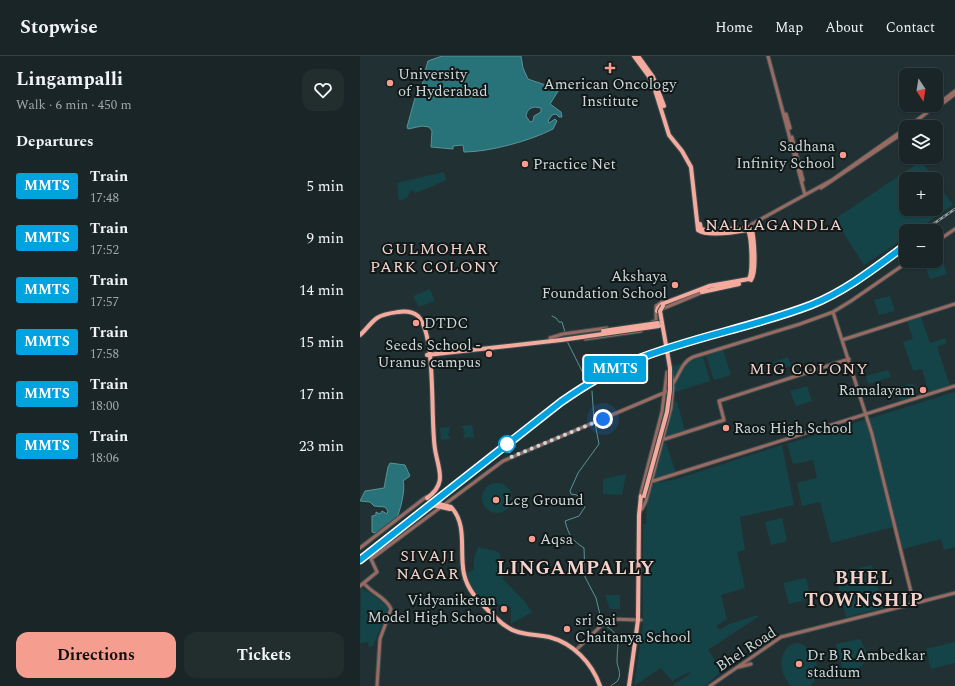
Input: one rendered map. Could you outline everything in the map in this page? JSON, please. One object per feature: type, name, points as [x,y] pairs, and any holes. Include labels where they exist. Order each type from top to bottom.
[{"type":"main road","points":[[634,56],[648,75],[655,90],[669,135],[682,151],[691,167],[698,230],[712,233],[749,228]]},
{"type":"main road","points":[[638,56],[658,88],[672,135],[685,151],[693,167],[700,228],[712,230],[749,228]]},
{"type":"main road","points":[[630,686],[639,620],[640,508],[665,412],[668,390],[668,368],[657,309],[660,305],[706,289],[748,282],[753,278],[754,262],[749,228]]},
{"type":"main road","points":[[410,313],[417,319],[422,329],[428,354],[435,447],[441,474],[436,490],[428,498]]},
{"type":"main road","points":[[360,337],[382,317],[410,313],[416,315],[421,321],[428,345],[433,444],[440,474],[436,488],[428,498]]},
{"type":"main road","points":[[428,354],[550,340],[659,321]]},
{"type":"main road","points":[[428,354],[550,340]]},
{"type":"main road","points":[[428,345],[435,352]]},
{"type":"main road","points":[[433,513],[434,505],[444,505],[456,512],[462,542],[464,574],[474,596],[508,629],[550,638],[576,650],[588,663],[600,686]]},
{"type":"main road","points":[[444,505],[450,509],[458,520]]},
{"type":"street","points":[[769,56],[806,195]]},
{"type":"street","points":[[920,120],[955,92]]},
{"type":"street","points":[[919,120],[955,92]]},
{"type":"street","points":[[779,210],[832,180],[899,134]]},
{"type":"street","points":[[749,228],[752,224],[834,182],[899,135]]},
{"type":"street","points":[[943,237],[955,229]]},
{"type":"street","points":[[360,586],[377,572],[372,559],[504,460],[666,392],[673,387],[690,358],[800,324],[833,312],[899,268]]},
{"type":"street","points":[[659,321],[663,308],[683,301],[706,289]]},
{"type":"street","points":[[659,321],[656,308],[659,304],[694,290],[706,289]]},
{"type":"street","points":[[842,340],[955,304]]},
{"type":"street","points":[[833,312],[872,434],[914,602]]},
{"type":"street","points":[[562,338],[570,334],[659,321]]},
{"type":"street","points":[[562,338],[571,340],[640,332],[642,329],[640,324]]},
{"type":"street","points":[[662,439],[724,420],[719,401],[848,360]]},
{"type":"street","points":[[671,370],[673,394],[669,414],[646,501],[640,508],[639,502],[643,483],[662,412],[668,371],[671,370]]},
{"type":"street","points":[[650,482],[955,386]]},
{"type":"street","points":[[666,392],[673,394]]},
{"type":"street","points":[[662,412],[669,414]]},
{"type":"street","points":[[360,548],[428,498]]},
{"type":"street","points":[[364,583],[369,590],[379,596],[391,607],[380,639],[377,686]]},
{"type":"street","name":"Bhel Road","points":[[710,686],[781,637],[914,602],[955,593]]},
{"type":"street","points":[[576,650],[603,623],[610,619],[639,620]]},
{"type":"street","points":[[735,669],[763,649]]},
{"type":"street","points":[[739,667],[752,664]]},
{"type":"shaded area","points":[[442,56],[521,56],[523,68],[528,79],[550,86],[552,86],[555,81],[558,82],[560,88],[550,104],[561,112],[562,117],[559,117],[556,114],[552,115],[548,121],[549,123],[555,119],[557,121],[553,129],[533,138],[497,148],[474,152],[464,152],[463,145],[453,146],[453,149],[431,147],[432,131],[429,127],[422,126],[408,129],[407,127],[415,98],[422,87],[428,61]],"holes":[[[535,107],[541,108],[541,112],[534,116],[533,121],[530,122],[526,116],[529,110]]]},
{"type":"shaded area","points":[[917,164],[923,164],[929,172],[905,172]]},
{"type":"shaded area","points":[[444,172],[446,180],[416,193],[411,190],[407,198],[399,201],[397,183]]},
{"type":"shaded area","points":[[899,176],[899,216],[937,216],[925,224],[899,224],[899,242],[864,265],[835,219]]},
{"type":"shaded area","points":[[943,191],[953,205],[943,212]]},
{"type":"shaded area","points":[[943,263],[947,274],[930,279],[926,268],[943,268]]},
{"type":"shaded area","points":[[430,289],[435,301],[419,307],[413,296]]},
{"type":"shaded area","points":[[890,296],[895,311],[879,315],[874,300]]},
{"type":"shaded area","points":[[921,317],[930,343],[945,338],[947,343],[937,347],[950,386],[929,393],[922,369],[913,371],[903,342],[913,339],[907,321]]},
{"type":"shaded area","points":[[723,350],[731,375],[714,380],[706,356]]},
{"type":"shaded area","points":[[703,357],[710,381],[675,392],[673,366]]},
{"type":"shaded area","points":[[788,357],[791,366],[774,371],[771,363]]},
{"type":"shaded area","points":[[888,370],[891,377],[868,384],[866,376]]},
{"type":"shaded area","points":[[913,383],[917,396],[901,401],[896,388]]},
{"type":"shaded area","points":[[807,386],[812,401],[796,406],[790,391]]},
{"type":"shaded area","points":[[955,392],[955,547],[944,550],[941,539],[903,549],[897,526],[831,543],[820,502],[802,506],[797,483],[817,478],[813,460],[793,464],[787,444]]},
{"type":"shaded area","points":[[674,400],[677,402],[685,431],[665,438]]},
{"type":"shaded area","points":[[472,425],[474,437],[463,438],[465,432],[462,426]]},
{"type":"shaded area","points":[[450,427],[448,435],[451,439],[441,440],[440,428]]},
{"type":"shaded area","points":[[666,443],[676,473],[663,477],[653,477],[662,444]]},
{"type":"shaded area","points":[[782,445],[794,505],[740,517],[745,550],[737,552],[745,588],[721,595],[727,619],[716,626],[720,630],[727,625],[754,616],[758,617],[708,650],[722,671],[705,686],[674,686],[673,685],[690,674],[692,676],[689,672],[672,681],[661,668],[634,686],[643,625],[643,524],[646,524],[647,503],[651,484],[677,479]]},
{"type":"shaded area","points":[[390,463],[405,465],[410,476],[403,481],[404,489],[402,500],[396,519],[375,533],[372,532],[372,516],[376,515],[376,512],[380,514],[382,511],[387,514],[388,511],[385,507],[374,506],[370,502],[360,501],[365,491],[384,488]]},
{"type":"shaded area","points":[[626,474],[622,495],[603,494],[603,479]]},
{"type":"shaded area","points":[[497,483],[508,487],[512,498],[508,509],[497,513],[486,509],[482,498],[486,487]]},
{"type":"shaded area","points":[[782,518],[787,541],[771,545],[765,522]]},
{"type":"shaded area","points":[[478,547],[499,552],[502,566],[508,572],[502,578],[525,602],[532,612],[511,624],[511,607],[487,601],[477,594],[469,582],[466,573],[474,570],[474,558]]},
{"type":"shaded area","points":[[872,565],[883,608],[846,617],[835,574]]},
{"type":"shaded area","points":[[806,578],[811,599],[789,604],[783,583]]},
{"type":"shaded area","points":[[361,588],[375,596],[389,608],[373,646],[369,647],[368,642],[360,643]]},
{"type":"shaded area","points":[[605,595],[620,595],[620,609],[610,609]]},
{"type":"shaded area","points":[[860,639],[869,658],[846,681],[836,644]]},
{"type":"shaded area","points":[[955,642],[955,663],[931,669],[926,649]]},
{"type":"shaded area","name":"Dr B R Ambedkar stadium","points":[[799,643],[805,646],[814,656],[818,669],[814,681],[809,686],[792,686],[787,681],[782,668],[783,654],[792,645]]},
{"type":"shaded area","points":[[828,668],[832,670],[834,674],[832,678],[828,680],[824,678],[822,674],[824,670]]},
{"type":"waterway","points":[[552,316],[559,322],[562,322],[565,332]]},
{"type":"waterway","points":[[567,341],[587,381]]},
{"type":"waterway","points":[[592,391],[594,420]]},
{"type":"waterway","points":[[595,423],[599,444],[578,473],[570,491],[571,494],[577,495],[585,507],[579,516],[565,521],[572,537],[584,548],[585,577],[596,598],[602,623]]},
{"type":"waterway","points":[[604,625],[614,632],[618,640],[617,661],[620,675],[617,681],[611,686]]},
{"type":"tunnel","points":[[428,500],[432,505]]},
{"type":"railway","points":[[933,224],[955,209]]},
{"type":"railway","points":[[360,558],[559,403],[592,380],[635,359],[814,301],[854,279],[899,248]]},
{"type":"train","name":"MMTS","points":[[360,560],[478,466],[561,402],[587,384],[621,366],[650,355],[810,305],[849,285],[899,250]]},
{"type":"place","name":"American Oncology Institute","points":[[610,68]]},
{"type":"place","name":"University of Hyderabad","points":[[390,83]]},
{"type":"place","name":"Sadhana Infinity School","points":[[843,155]]},
{"type":"place","name":"Practice Net","points":[[525,164]]},
{"type":"place","name":"Akshaya Foundation School","points":[[675,285]]},
{"type":"place","name":"DTDC","points":[[416,323]]},
{"type":"place","name":"Seeds School - Uranus campus","points":[[489,354]]},
{"type":"place","name":"Ramalayam","points":[[923,390]]},
{"type":"place","name":"Raos High School","points":[[726,428]]},
{"type":"place","name":"Lcg Ground","points":[[496,500]]},
{"type":"place","name":"Aqsa","points":[[532,539]]},
{"type":"place","name":"Vidyaniketan Model High School","points":[[504,609]]},
{"type":"place","name":"sri Sai Chaitanya School","points":[[567,629]]},
{"type":"place","name":"Dr B R Ambedkar stadium","points":[[799,664]]},
{"type":"district","name":"NALLAGANDLA","points":[[774,224]]},
{"type":"district","name":"GULMOHAR PARK COLONY","points":[[435,257]]},
{"type":"district","name":"MIG COLONY","points":[[809,368]]},
{"type":"district","name":"SIVAJI NAGAR","points":[[428,564]]},
{"type":"district","name":"LINGAMPALLY","points":[[576,567]]},
{"type":"district","name":"BHEL TOWNSHIP","points":[[864,588]]},
{"type":"route","points":[[507,444],[511,457],[603,419]]}]
